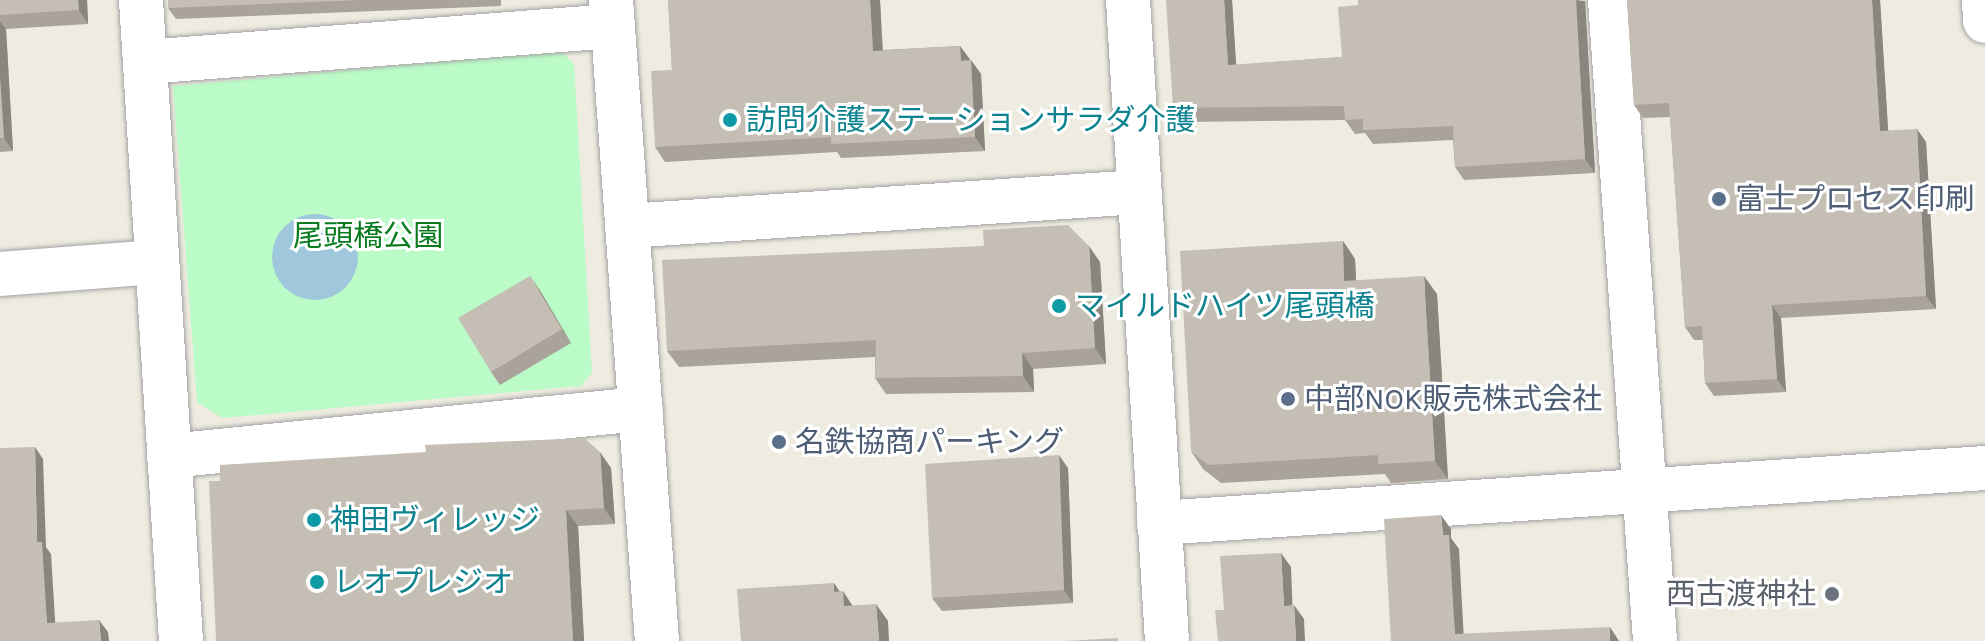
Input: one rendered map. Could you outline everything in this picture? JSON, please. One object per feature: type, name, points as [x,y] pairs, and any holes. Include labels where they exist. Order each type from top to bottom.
[{"type":"street","points":[[141,0],[181,641]]},
{"type":"street","points":[[1128,0],[1167,641]]},
{"type":"street","points":[[1610,0],[1655,641]]},
{"type":"street","points":[[1984,0],[1985,21]]},
{"type":"street","points":[[145,62],[612,13],[657,641]]},
{"type":"street","points":[[627,226],[1139,192]]},
{"type":"street","points":[[0,274],[157,262]]},
{"type":"street","points":[[169,456],[641,409]]},
{"type":"street","points":[[1159,523],[1985,468]]},
{"type":"green space","name":"尾頭橋公園","points":[[561,51],[574,64],[592,373],[581,386],[222,418],[197,402],[173,86]]},
{"type":"water","points":[[315,214],[332,217],[346,226],[355,240],[358,257],[355,274],[346,288],[332,297],[315,300],[298,297],[284,288],[275,274],[272,257],[275,240],[284,226],[298,217]]},
{"type":"building","points":[[0,0],[78,0],[79,10],[0,15]]},
{"type":"building","points":[[168,0],[361,0],[168,8]]},
{"type":"building","points":[[668,0],[870,0],[873,51],[960,46],[961,61],[971,60],[975,137],[831,144],[831,137],[655,147],[651,71],[672,70]]},
{"type":"building","points":[[1166,0],[1224,0],[1228,65],[1342,57],[1338,7],[1358,5],[1358,0],[1576,0],[1585,159],[1455,167],[1453,126],[1363,130],[1363,119],[1345,120],[1344,106],[1173,108]]},
{"type":"building","points":[[1627,0],[1872,0],[1880,131],[1917,129],[1926,296],[1772,305],[1777,379],[1705,383],[1702,326],[1685,327],[1669,103],[1634,105]]},
{"type":"building","points":[[0,77],[4,138],[0,138]]},
{"type":"building","points":[[1068,225],[1089,246],[1095,348],[1022,353],[1023,376],[875,378],[876,340],[667,351],[662,260],[984,246],[983,230]]},
{"type":"building","points":[[1343,241],[1344,281],[1424,276],[1435,461],[1378,464],[1378,455],[1208,465],[1191,451],[1180,251]]},
{"type":"building","points":[[530,276],[562,329],[491,372],[458,318]]},
{"type":"building","points":[[584,438],[600,452],[604,508],[566,510],[573,641],[216,641],[209,481],[220,481],[220,465],[426,452],[425,445]]},
{"type":"building","points":[[35,447],[37,542],[42,542],[47,623],[99,620],[101,641],[0,641],[0,448]]},
{"type":"building","points":[[1059,455],[1064,590],[932,598],[925,464]]},
{"type":"building","points":[[1441,515],[1443,535],[1449,535],[1455,634],[1610,627],[1610,641],[1391,641],[1384,519]]},
{"type":"building","points":[[1281,553],[1284,606],[1294,605],[1296,641],[1218,641],[1215,610],[1224,610],[1220,556]]},
{"type":"building","points":[[834,583],[834,592],[843,591],[844,606],[876,604],[879,641],[741,641],[737,589]]},
{"type":"building","points":[[1118,638],[1118,641],[1065,641]]},
{"type":"place","name":"訪問介護ステーションサラダ介護","points":[[730,120]]},
{"type":"place","name":"富士プロセス印刷","points":[[1719,199]]},
{"type":"place","name":"マイルドハイツ尾頭橋","points":[[1059,306]]},
{"type":"place","name":"中部NOK販売株式会社","points":[[1288,399]]},
{"type":"place","name":"名鉄協商パーキング","points":[[779,442]]},
{"type":"place","name":"神田ヴィレッジ","points":[[314,520]]},
{"type":"place","name":"レオプレジオ","points":[[317,582]]},
{"type":"place","name":"西古渡神社","points":[[1832,594]]}]
